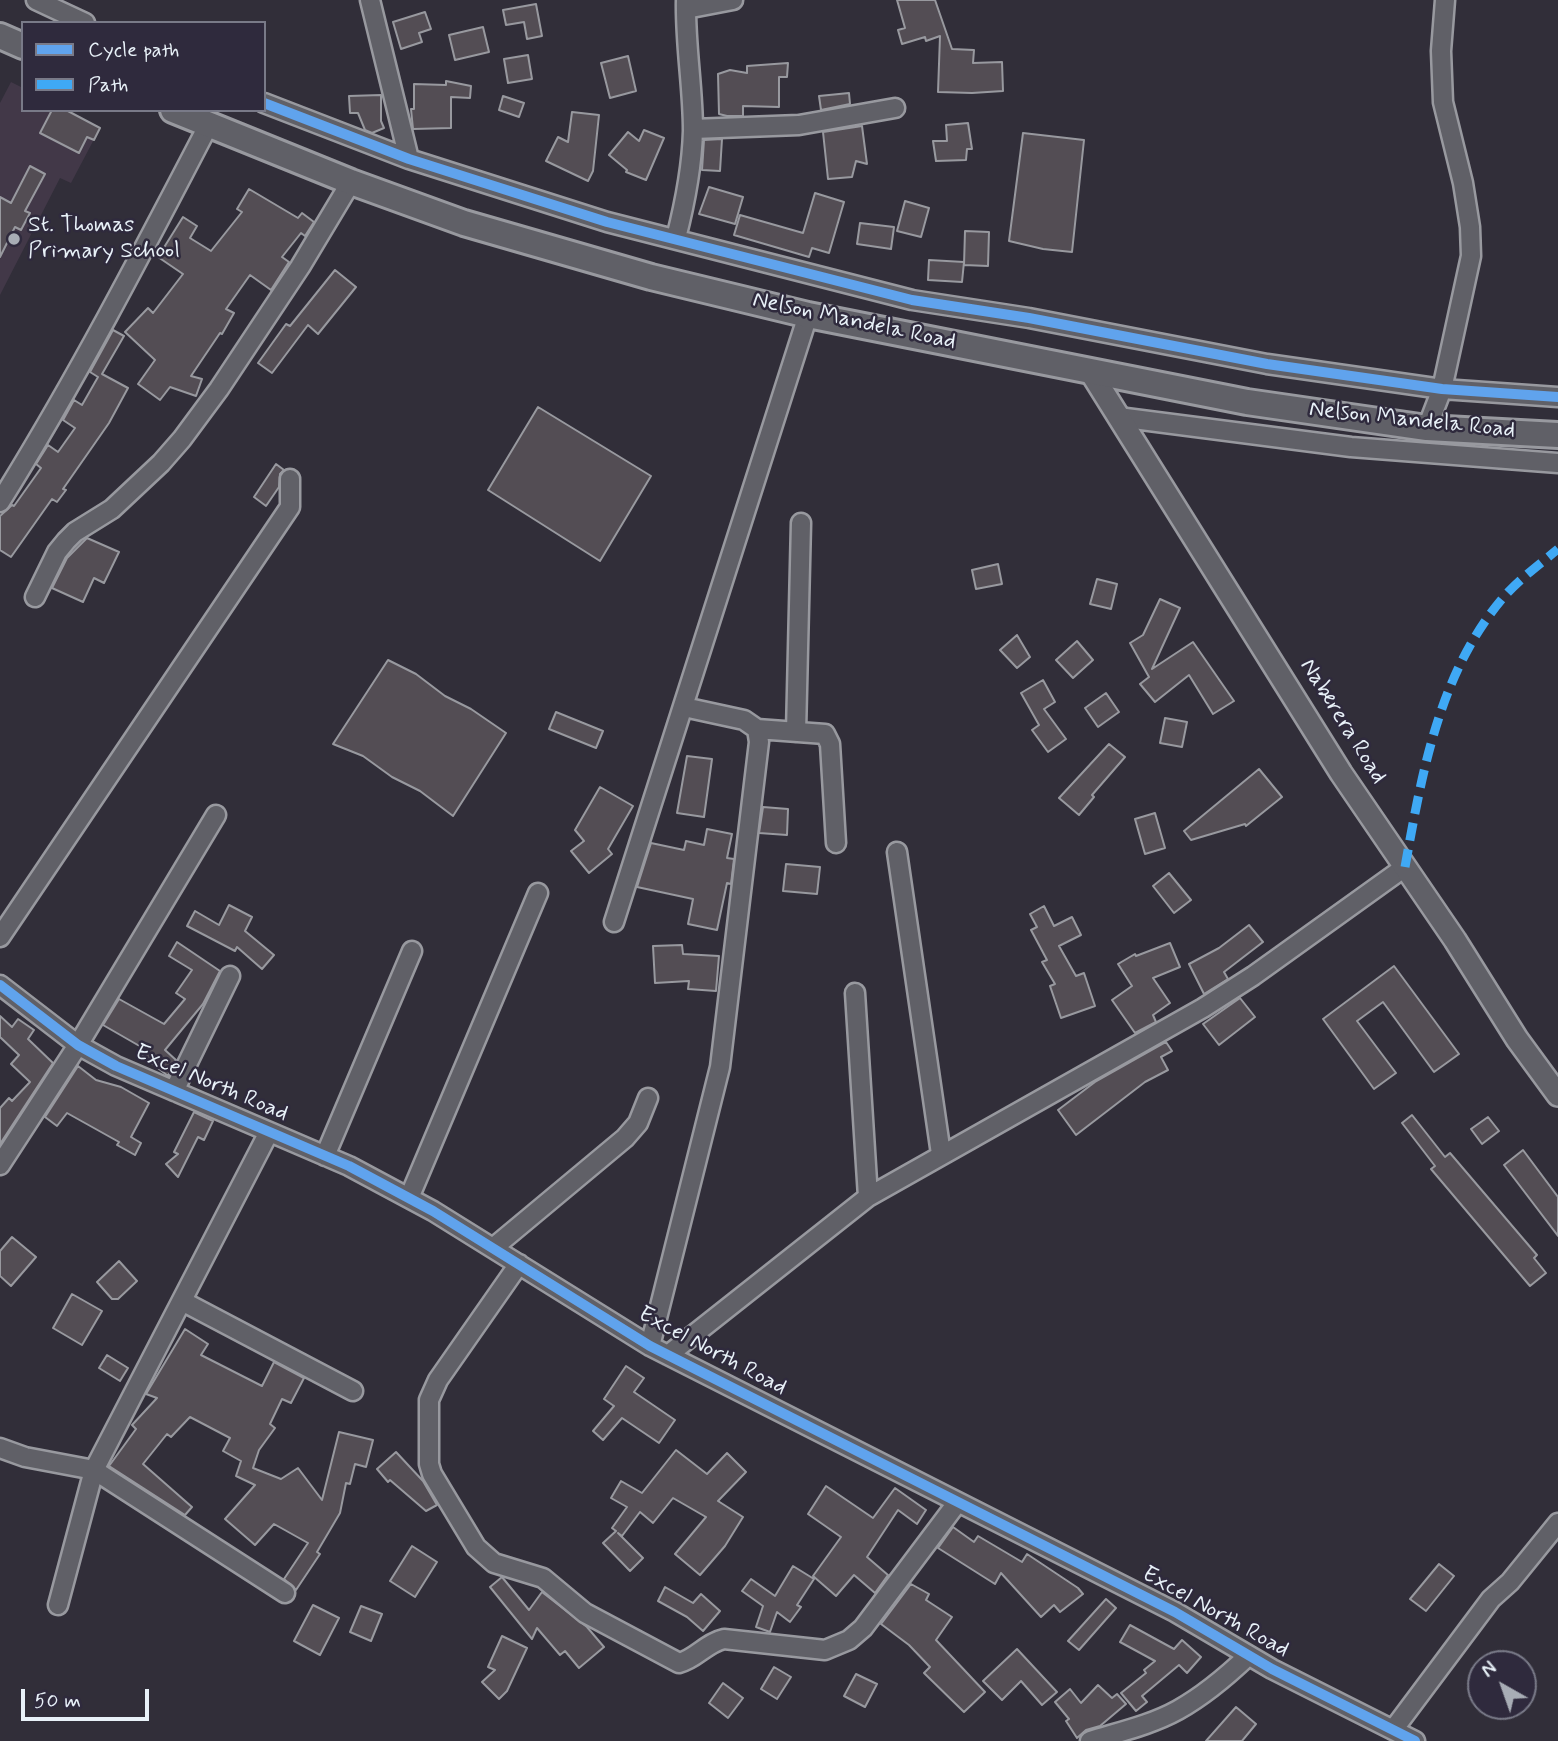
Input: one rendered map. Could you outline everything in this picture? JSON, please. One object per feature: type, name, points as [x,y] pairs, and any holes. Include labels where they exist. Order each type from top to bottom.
[{"type":"main road","points":[[0,36],[21,45]]},
{"type":"main road","name":"Nelson Mandela Road","points":[[178,112],[351,182],[464,223],[651,277],[808,315],[1247,402],[1427,428],[1558,435]]},
{"type":"street","points":[[36,0],[81,21]]},
{"type":"street","points":[[370,0],[409,159]]},
{"type":"street","points":[[676,238],[687,194],[693,129],[686,4],[733,0]]},
{"type":"street","points":[[1427,428],[1442,388],[1471,256],[1470,226],[1463,183],[1443,102],[1441,51],[1445,0]]},
{"type":"street","points":[[266,104],[409,159],[607,222],[912,300],[1029,318],[1267,364],[1442,388],[1558,397]]},
{"type":"street","points":[[693,129],[799,125],[894,108]]},
{"type":"street","points":[[0,502],[25,463],[135,265],[208,125]]},
{"type":"street","points":[[35,597],[57,552],[66,541],[75,532],[112,509],[161,463],[182,439],[219,389],[300,267],[351,182]]},
{"type":"street","points":[[614,922],[808,315]]},
{"type":"street","name":"Naberera Road","points":[[1090,371],[1341,773],[1517,1038],[1558,1095]]},
{"type":"street","points":[[1118,417],[1351,447],[1558,463]]},
{"type":"street","points":[[0,937],[290,507],[290,479]]},
{"type":"street","points":[[796,732],[800,523]]},
{"type":"street","points":[[684,707],[744,720],[757,729],[825,733],[830,744],[836,843]]},
{"type":"street","points":[[650,1346],[720,1067],[758,742],[757,729]]},
{"type":"street","points":[[0,1165],[78,1045],[216,815]]},
{"type":"street","points":[[897,852],[941,1154]]},
{"type":"street","points":[[668,1355],[868,1197],[1203,1008],[1253,976],[1405,867]]},
{"type":"street","points":[[410,1198],[538,893]]},
{"type":"street","points":[[325,1156],[412,951]]},
{"type":"street","points":[[174,1091],[230,976]]},
{"type":"street","name":"Excel North Road","points":[[0,985],[78,1045],[116,1066],[325,1156],[410,1198],[650,1346],[1175,1612],[1248,1656],[1415,1741]]},
{"type":"street","points":[[855,993],[868,1197]]},
{"type":"street","points":[[493,1248],[625,1138],[638,1122],[648,1098]]},
{"type":"street","points":[[58,1605],[94,1470],[269,1132]]},
{"type":"street","points":[[519,1264],[434,1387],[429,1400],[429,1468],[476,1547],[485,1557],[494,1563],[543,1578],[585,1613],[679,1663],[686,1661],[708,1644],[724,1639],[825,1650],[840,1645],[863,1628],[957,1503]]},
{"type":"street","points":[[182,1301],[353,1391]]},
{"type":"street","points":[[0,1448],[25,1457],[94,1470],[285,1593]]},
{"type":"street","points":[[1393,1730],[1478,1615],[1510,1582],[1558,1524]]},
{"type":"street","points":[[1090,1741],[1157,1720],[1179,1710],[1248,1656]]},
{"type":"shaded area","name":"St. Thomas Primary School","points":[[11,82],[21,87],[21,112],[70,112],[100,128],[71,183],[60,178],[0,295],[0,103]]},
{"type":"building","points":[[897,0],[935,0],[952,49],[974,50],[973,63],[1002,62],[1003,91],[938,92],[940,36],[926,41],[925,37],[902,44],[898,30],[905,28]]},
{"type":"building","points":[[536,4],[542,36],[527,39],[524,22],[506,25],[503,10]]},
{"type":"building","points":[[425,12],[431,29],[419,33],[422,42],[401,49],[393,22]]},
{"type":"building","points":[[483,27],[489,52],[455,60],[449,35]]},
{"type":"building","points":[[528,55],[532,79],[508,83],[504,59]]},
{"type":"building","points":[[628,56],[636,91],[610,98],[601,63]]},
{"type":"building","points":[[788,63],[787,77],[779,77],[779,107],[743,106],[743,116],[719,114],[718,74],[730,70],[747,73],[747,66]]},
{"type":"building","points":[[446,81],[471,86],[470,98],[451,97],[451,128],[413,129],[411,109],[414,109],[414,84],[446,85]]},
{"type":"building","points":[[849,93],[850,104],[821,110],[819,96]]},
{"type":"building","points":[[381,95],[381,121],[384,128],[372,133],[365,130],[358,113],[350,113],[349,96]]},
{"type":"building","points":[[503,96],[524,103],[519,117],[499,110]]},
{"type":"building","points":[[51,112],[70,112],[100,128],[94,140],[87,137],[79,153],[40,133]]},
{"type":"building","points":[[572,112],[599,115],[593,171],[588,181],[546,161],[558,137],[568,142]]},
{"type":"building","points":[[968,123],[972,149],[967,149],[966,160],[936,161],[933,141],[947,141],[946,125]]},
{"type":"building","points":[[862,126],[867,164],[856,161],[852,177],[828,179],[823,132]]},
{"type":"building","points":[[644,130],[664,138],[646,180],[626,172],[627,170],[609,155],[628,132],[639,141]]},
{"type":"building","points":[[1023,133],[1084,140],[1072,252],[1009,241]]},
{"type":"building","points":[[722,139],[720,171],[702,170],[704,140]]},
{"type":"building","points":[[30,166],[45,174],[25,211],[30,213],[21,230],[15,227],[0,257],[0,197],[11,203]]},
{"type":"building","points":[[709,187],[743,197],[735,224],[699,214]]},
{"type":"building","points":[[249,189],[298,218],[302,213],[314,222],[305,236],[301,233],[282,257],[289,262],[271,290],[250,275],[226,309],[234,313],[191,376],[202,379],[196,396],[170,387],[160,400],[138,384],[155,360],[125,332],[148,308],[153,313],[183,274],[158,257],[183,217],[197,226],[190,238],[211,251],[242,212],[237,209]]},
{"type":"building","points":[[815,193],[844,202],[829,253],[812,248],[809,257],[734,235],[740,215],[803,233]]},
{"type":"building","points":[[905,201],[929,208],[921,237],[897,231]]},
{"type":"building","points":[[860,223],[894,227],[891,249],[857,244]]},
{"type":"building","points":[[965,231],[989,232],[988,266],[964,265]]},
{"type":"building","points":[[929,260],[964,262],[962,282],[928,280]]},
{"type":"building","points":[[335,270],[356,287],[318,334],[308,325],[272,373],[258,363],[286,324],[290,326]]},
{"type":"building","points":[[113,330],[124,336],[102,374],[128,388],[109,423],[63,489],[66,490],[57,502],[52,499],[11,557],[0,550],[0,516],[14,506],[41,468],[36,464],[48,445],[58,452],[75,428],[63,420],[74,400],[82,405],[98,377],[90,372]]},
{"type":"building","points":[[538,407],[651,476],[600,561],[488,490]]},
{"type":"building","points":[[276,464],[284,470],[280,474],[279,487],[266,506],[254,497]]},
{"type":"building","points":[[87,538],[119,552],[104,583],[94,578],[83,602],[52,588],[67,558]]},
{"type":"building","points":[[998,564],[1002,584],[976,589],[972,570]]},
{"type":"building","points":[[1097,579],[1117,584],[1111,609],[1090,604]]},
{"type":"building","points":[[1160,599],[1180,608],[1152,669],[1193,642],[1234,701],[1213,714],[1189,675],[1155,702],[1140,684],[1149,677],[1130,643],[1143,635]]},
{"type":"building","points":[[1017,635],[1030,657],[1017,668],[1000,650]]},
{"type":"building","points":[[1077,641],[1093,660],[1073,678],[1056,660]]},
{"type":"building","points":[[388,660],[416,674],[445,696],[471,709],[506,733],[453,816],[420,791],[392,777],[363,756],[333,744]]},
{"type":"building","points":[[1043,680],[1055,702],[1044,709],[1066,739],[1048,752],[1032,730],[1039,725],[1021,693]]},
{"type":"building","points":[[1106,693],[1119,712],[1098,727],[1085,708]]},
{"type":"building","points":[[556,712],[603,731],[596,748],[549,729]]},
{"type":"building","points":[[1165,718],[1187,722],[1182,747],[1160,743]]},
{"type":"building","points":[[1109,744],[1125,757],[1092,795],[1094,797],[1079,815],[1059,798]]},
{"type":"building","points":[[687,756],[712,759],[704,817],[677,813]]},
{"type":"building","points":[[1259,769],[1282,797],[1246,826],[1245,824],[1191,840],[1184,831]]},
{"type":"building","points":[[600,787],[633,806],[608,849],[612,854],[589,873],[571,851],[584,841],[575,830]]},
{"type":"building","points":[[763,807],[788,809],[787,835],[759,833]]},
{"type":"building","points":[[1155,813],[1165,848],[1145,854],[1135,819]]},
{"type":"building","points":[[707,829],[732,834],[727,858],[734,859],[731,884],[727,883],[717,930],[688,924],[693,899],[637,887],[651,843],[684,850],[686,841],[704,845]]},
{"type":"building","points":[[786,864],[820,867],[817,894],[783,891]]},
{"type":"building","points":[[1169,873],[1191,900],[1174,913],[1153,886]]},
{"type":"building","points":[[229,905],[252,917],[245,931],[274,955],[262,969],[237,947],[235,951],[187,926],[195,911],[219,925]]},
{"type":"building","points":[[1044,906],[1054,926],[1072,917],[1081,935],[1059,946],[1076,976],[1084,973],[1095,1006],[1061,1018],[1050,986],[1055,984],[1042,962],[1047,960],[1031,930],[1037,927],[1030,914]]},
{"type":"building","points":[[1249,925],[1263,942],[1224,972],[1228,979],[1204,994],[1189,964],[1219,948]]},
{"type":"building","points":[[177,942],[220,971],[203,1004],[165,1050],[176,1060],[168,1076],[139,1053],[143,1048],[103,1025],[119,999],[164,1024],[185,999],[176,993],[192,970],[169,956]]},
{"type":"building","points":[[1170,943],[1180,967],[1153,978],[1170,1003],[1153,1015],[1156,1022],[1135,1033],[1112,1000],[1132,986],[1118,964],[1135,954],[1136,956]]},
{"type":"building","points":[[682,945],[683,954],[719,956],[716,991],[688,989],[689,981],[655,983],[653,946]]},
{"type":"building","points":[[1394,966],[1459,1054],[1434,1072],[1383,1002],[1357,1021],[1396,1073],[1374,1089],[1323,1019]]},
{"type":"building","points":[[1240,998],[1255,1017],[1219,1045],[1203,1024]]},
{"type":"building","points":[[0,1016],[12,1027],[18,1019],[34,1030],[28,1039],[53,1063],[0,1144],[0,1108],[9,1098],[12,1101],[30,1082],[11,1064],[19,1055],[0,1037]]},
{"type":"building","points":[[1166,1042],[1172,1051],[1161,1057],[1168,1070],[1145,1082],[1076,1135],[1058,1110],[1095,1082]]},
{"type":"building","points":[[78,1066],[96,1080],[121,1087],[149,1103],[131,1137],[141,1143],[135,1155],[117,1145],[119,1142],[67,1113],[57,1126],[45,1117]]},
{"type":"building","points":[[194,1112],[213,1121],[204,1140],[198,1137],[178,1177],[166,1164],[178,1154],[174,1152]]},
{"type":"building","points":[[1412,1115],[1445,1157],[1450,1153],[1537,1255],[1534,1258],[1546,1273],[1530,1286],[1431,1169],[1435,1166],[1402,1123]]},
{"type":"building","points":[[1488,1117],[1499,1131],[1482,1144],[1471,1129]]},
{"type":"building","points":[[1523,1150],[1558,1197],[1558,1236],[1504,1165]]},
{"type":"building","points":[[12,1237],[36,1257],[11,1286],[0,1276],[0,1251]]},
{"type":"building","points":[[119,1261],[137,1281],[118,1299],[112,1299],[97,1282]]},
{"type":"building","points":[[72,1294],[102,1311],[82,1345],[53,1328]]},
{"type":"building","points":[[185,1329],[208,1344],[201,1355],[262,1386],[274,1362],[304,1378],[291,1403],[282,1399],[270,1424],[275,1428],[259,1450],[253,1468],[281,1479],[298,1468],[322,1500],[339,1432],[373,1440],[366,1467],[355,1464],[350,1484],[346,1483],[340,1513],[317,1552],[320,1554],[296,1590],[284,1579],[308,1543],[274,1524],[255,1545],[225,1519],[255,1485],[236,1476],[241,1461],[223,1451],[230,1438],[190,1417],[171,1437],[167,1434],[143,1464],[192,1507],[185,1515],[109,1466],[136,1429],[132,1425],[157,1398],[146,1394]]},
{"type":"building","points":[[107,1355],[128,1368],[120,1381],[99,1368]]},
{"type":"building","points":[[626,1366],[644,1378],[634,1392],[675,1420],[659,1443],[622,1418],[603,1440],[593,1431],[614,1406],[604,1399]]},
{"type":"building","points":[[676,1450],[707,1474],[727,1453],[746,1472],[718,1501],[743,1517],[725,1546],[700,1575],[675,1554],[706,1517],[673,1498],[653,1523],[640,1512],[622,1536],[618,1533],[643,1558],[630,1571],[603,1543],[616,1531],[612,1528],[627,1507],[611,1498],[621,1481],[642,1493]]},
{"type":"building","points":[[396,1452],[423,1481],[437,1505],[426,1511],[390,1480],[388,1482],[377,1469]]},
{"type":"building","points":[[826,1486],[873,1518],[895,1488],[926,1510],[917,1524],[898,1510],[867,1557],[888,1575],[875,1593],[854,1575],[836,1596],[813,1576],[841,1537],[808,1514]]},
{"type":"building","points":[[953,1527],[974,1542],[978,1536],[1022,1562],[1027,1554],[1083,1594],[1060,1612],[1054,1605],[1041,1617],[1001,1573],[995,1584],[938,1548]]},
{"type":"building","points":[[412,1546],[437,1562],[415,1597],[390,1581]]},
{"type":"building","points":[[1439,1564],[1454,1576],[1426,1611],[1410,1599]]},
{"type":"building","points":[[793,1566],[814,1579],[797,1605],[801,1607],[790,1622],[777,1612],[770,1632],[756,1627],[763,1606],[742,1591],[751,1579],[775,1596]]},
{"type":"building","points":[[502,1577],[529,1610],[542,1592],[587,1627],[604,1647],[579,1668],[565,1651],[560,1655],[537,1628],[532,1639],[490,1587]]},
{"type":"building","points":[[911,1584],[929,1594],[926,1600],[952,1617],[936,1640],[985,1692],[964,1712],[924,1673],[930,1667],[909,1645],[881,1624]]},
{"type":"building","points":[[665,1587],[693,1603],[701,1594],[720,1611],[703,1631],[687,1617],[658,1601]]},
{"type":"building","points":[[1106,1599],[1116,1608],[1079,1650],[1068,1641]]},
{"type":"building","points":[[313,1605],[339,1618],[320,1655],[294,1641]]},
{"type":"building","points":[[361,1606],[382,1614],[371,1641],[350,1632]]},
{"type":"building","points":[[1130,1625],[1174,1649],[1182,1640],[1201,1657],[1187,1673],[1179,1665],[1142,1696],[1147,1702],[1136,1711],[1121,1693],[1146,1673],[1144,1670],[1155,1661],[1120,1642]]},
{"type":"building","points":[[502,1636],[527,1648],[507,1691],[499,1699],[482,1682],[495,1670],[488,1667]]},
{"type":"building","points":[[1017,1649],[1057,1692],[1042,1705],[1021,1681],[1002,1700],[983,1681]]},
{"type":"building","points":[[774,1667],[791,1677],[777,1699],[761,1689]]},
{"type":"building","points":[[856,1674],[877,1684],[865,1707],[844,1696]]},
{"type":"building","points":[[723,1683],[743,1698],[728,1718],[709,1703]]},
{"type":"building","points":[[1098,1685],[1112,1698],[1117,1694],[1126,1704],[1100,1726],[1086,1730],[1077,1738],[1066,1721],[1069,1719],[1055,1702],[1070,1689],[1081,1703]]},
{"type":"building","points":[[1236,1707],[1256,1724],[1242,1741],[1206,1741]]},
{"type":"marked path","points":[[1405,867],[1418,796],[1436,726],[1463,659],[1480,628],[1502,599],[1558,549]]},
{"type":"cycle path","points":[[266,104],[409,159],[607,222],[912,300],[1029,318],[1267,364],[1442,389],[1558,397]]},
{"type":"cycle path","points":[[0,985],[78,1045],[116,1066],[349,1166],[433,1211],[650,1346],[1175,1612],[1272,1669],[1415,1741]]},
{"type":"place","name":"St. Thomas Primary School","points":[[14,239]]}]
